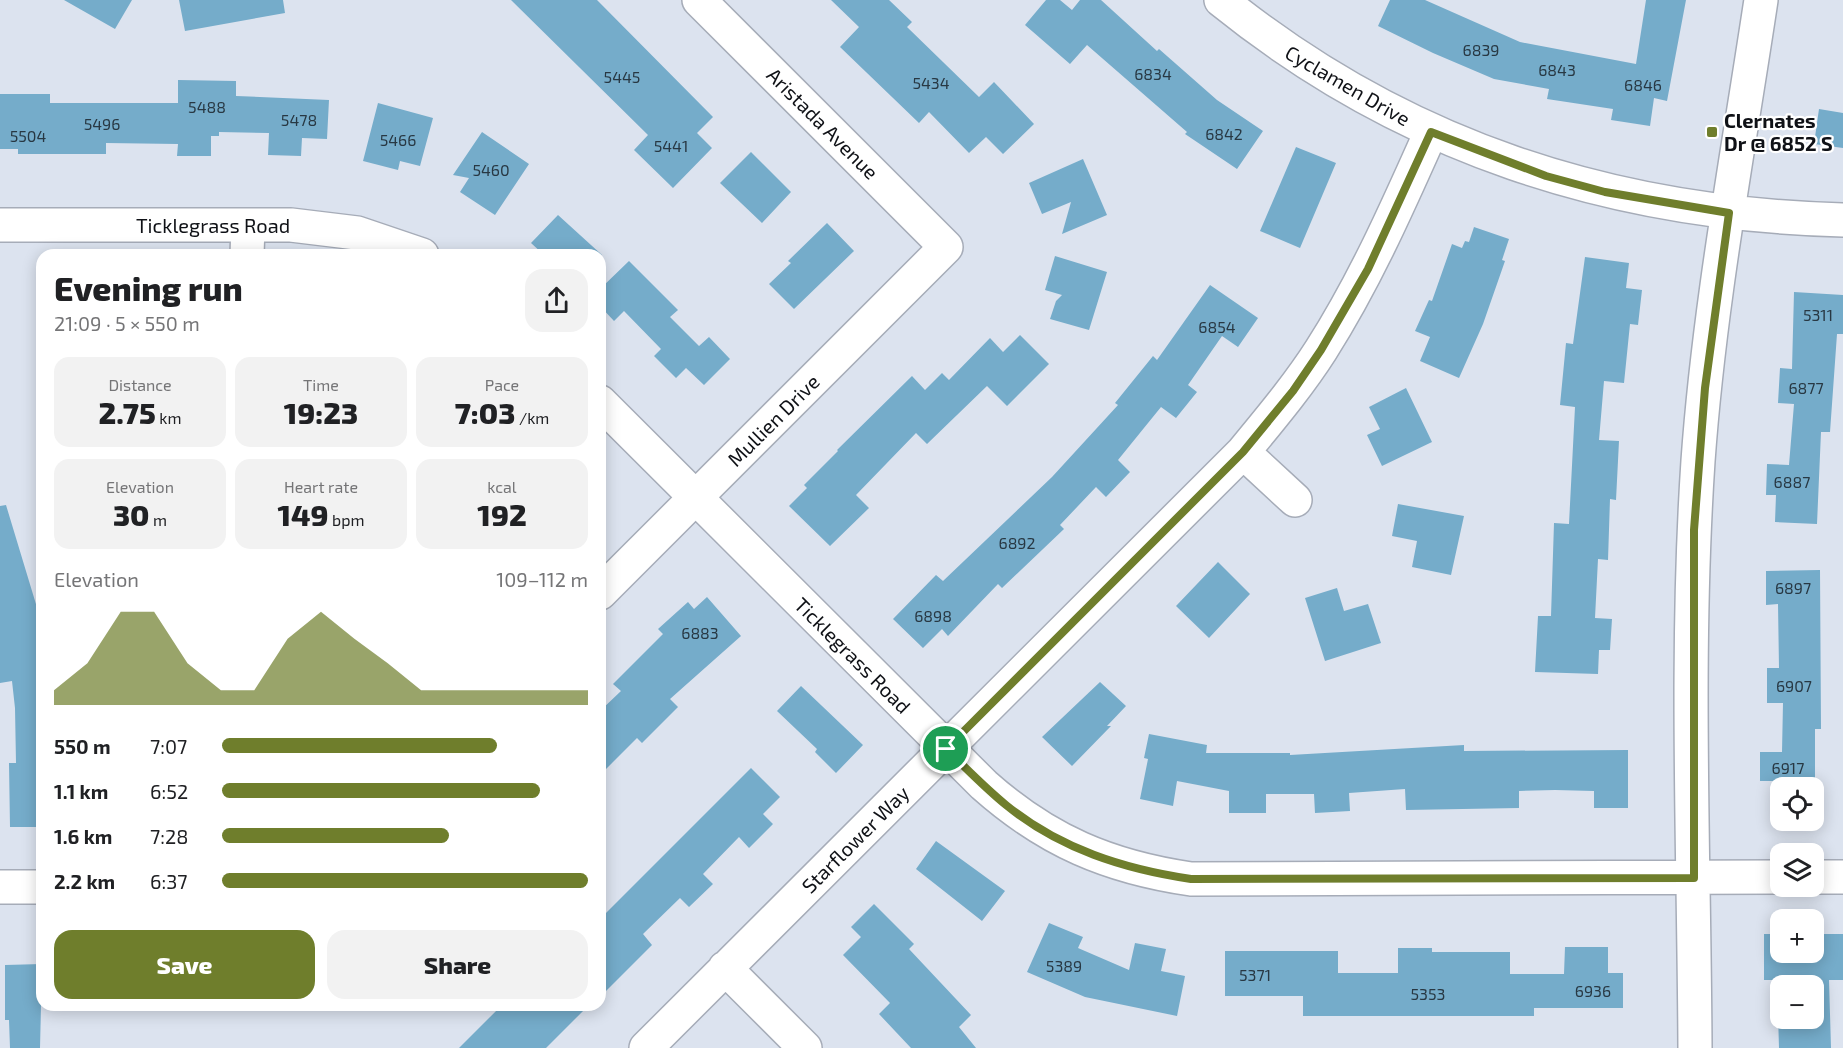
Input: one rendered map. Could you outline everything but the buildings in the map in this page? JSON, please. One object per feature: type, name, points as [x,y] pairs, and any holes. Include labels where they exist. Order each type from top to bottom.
[{"type":"street","name":"Aristada Avenue","points":[[699,0],[946,247]]},
{"type":"street","name":"Cyclamen Drive","points":[[1221,0],[1287,50],[1334,80],[1431,132],[1489,156],[1566,181],[1665,203],[1729,213],[1843,220]]},
{"type":"street","points":[[1695,1048],[1694,530],[1705,388],[1761,0]]},
{"type":"street","name":"Starflower Way","points":[[646,1048],[1243,452],[1293,391],[1346,308],[1387,230],[1431,132]]},
{"type":"street","name":"Ticklegrass Road","points":[[0,225],[247,240],[324,228],[388,242],[406,249]]},
{"type":"street","name":"Mullien Drive","points":[[606,587],[946,247]]},
{"type":"street","name":"Ticklegrass Road","points":[[606,408],[946,749],[1007,806],[1040,829],[1085,852],[1151,873],[1231,880],[1770,877]]},
{"type":"street","points":[[1243,452],[1295,500]]},
{"type":"street","points":[[1824,877],[1843,877]]},
{"type":"street","points":[[0,887],[36,887]]},
{"type":"street","points":[[725,968],[805,1048]]},
{"type":"place","name":"Clernates Dr @ 6852 S","points":[[1712,132]]},
{"type":"route","points":[[1431,132],[1546,176],[1605,192],[1729,213],[1705,388],[1694,530],[1694,878],[1231,880],[1191,879],[1151,873],[1076,848],[1040,829],[1007,806],[946,749],[1243,452],[1293,391],[1321,350],[1368,269],[1431,132]]}]
